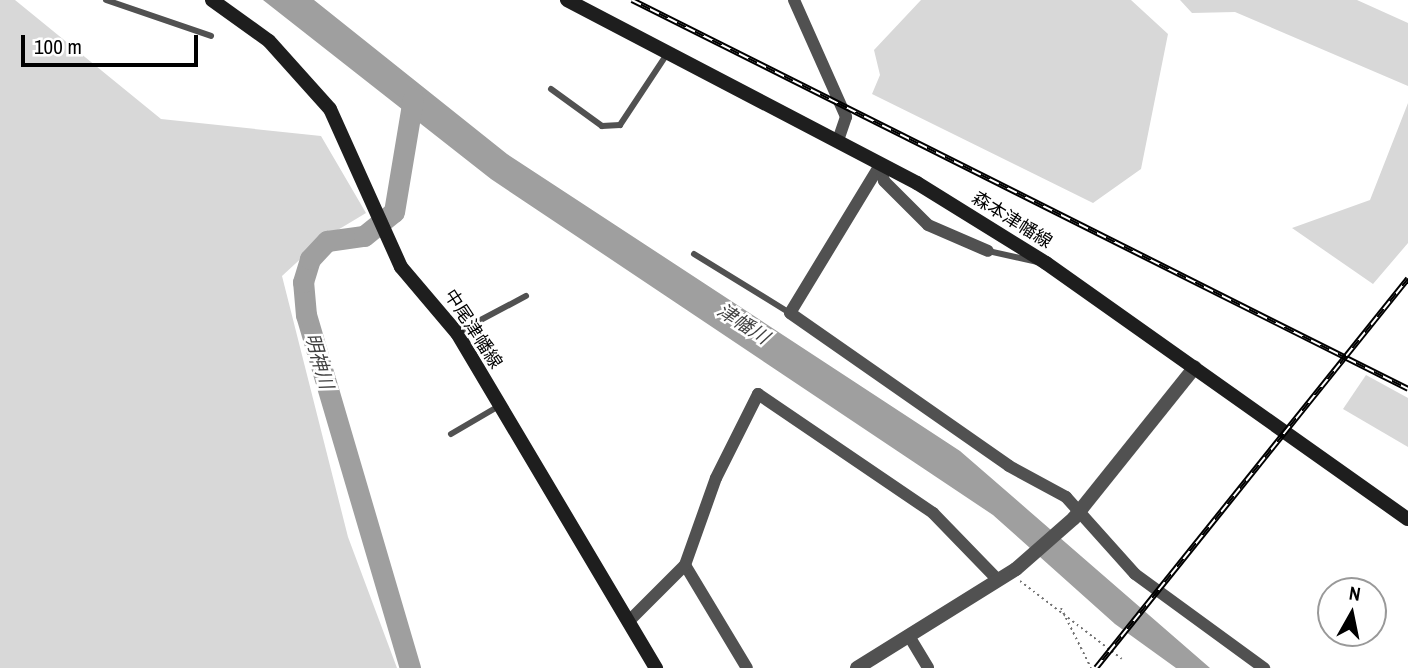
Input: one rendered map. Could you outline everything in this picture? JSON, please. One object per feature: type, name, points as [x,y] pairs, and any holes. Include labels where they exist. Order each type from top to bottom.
[{"type":"main road","name":"中尾津幡線","points":[[212,0],[269,41],[323,101],[401,267],[457,333],[656,668]]},
{"type":"main road","name":"森本津幡線","points":[[567,0],[838,140],[1046,263],[1408,519]]},
{"type":"street","points":[[794,0],[846,117],[838,140]]},
{"type":"street","points":[[880,165],[884,181],[928,225],[988,251]]},
{"type":"street","points":[[880,165],[790,313],[1076,515],[1135,574],[1264,668]]},
{"type":"street","points":[[857,668],[998,580],[1018,574],[1076,515],[1195,367]]},
{"type":"street","points":[[628,622],[685,565],[716,478],[758,394],[933,513],[998,580]]},
{"type":"street","points":[[685,565],[747,668]]},
{"type":"street","points":[[909,636],[928,668]]},
{"type":"lane","points":[[106,0],[211,36]]},
{"type":"lane","points":[[551,89],[602,126],[620,125],[668,52]]},
{"type":"lane","points":[[988,251],[1046,263]]},
{"type":"lane","points":[[694,254],[790,313]]},
{"type":"lane","points":[[457,333],[526,296]]},
{"type":"lane","points":[[451,434],[499,406]]},
{"type":"path","points":[[1018,574],[1122,659]]},
{"type":"path","points":[[1060,607],[1091,668]]},
{"type":"shaded area","points":[[0,0],[15,0],[161,119],[321,136],[366,213],[321,240],[282,276],[348,537],[397,668],[0,668]]},
{"type":"shaded area","points":[[921,0],[1131,0],[1168,34],[1141,169],[1093,203],[872,94],[880,75],[874,50]]},
{"type":"shaded area","points":[[1180,0],[1357,0],[1408,23],[1408,86],[1235,12],[1192,13]]},
{"type":"shaded area","points":[[1408,103],[1408,243],[1373,284],[1292,228],[1370,200]]},
{"type":"shaded area","points":[[1366,375],[1408,398],[1408,447],[1343,409]]},
{"type":"water","name":"津幡川","points":[[263,0],[314,0],[507,154],[960,451],[1210,668],[1176,668],[1115,624],[993,515],[491,179]]},
{"type":"waterway","name":"明神川","points":[[410,668],[306,315],[303,282],[310,259],[327,241],[364,236],[394,212],[413,99]]},
{"type":"railway","points":[[632,0],[1408,389]]},
{"type":"railway","points":[[1096,668],[1408,279]]}]
